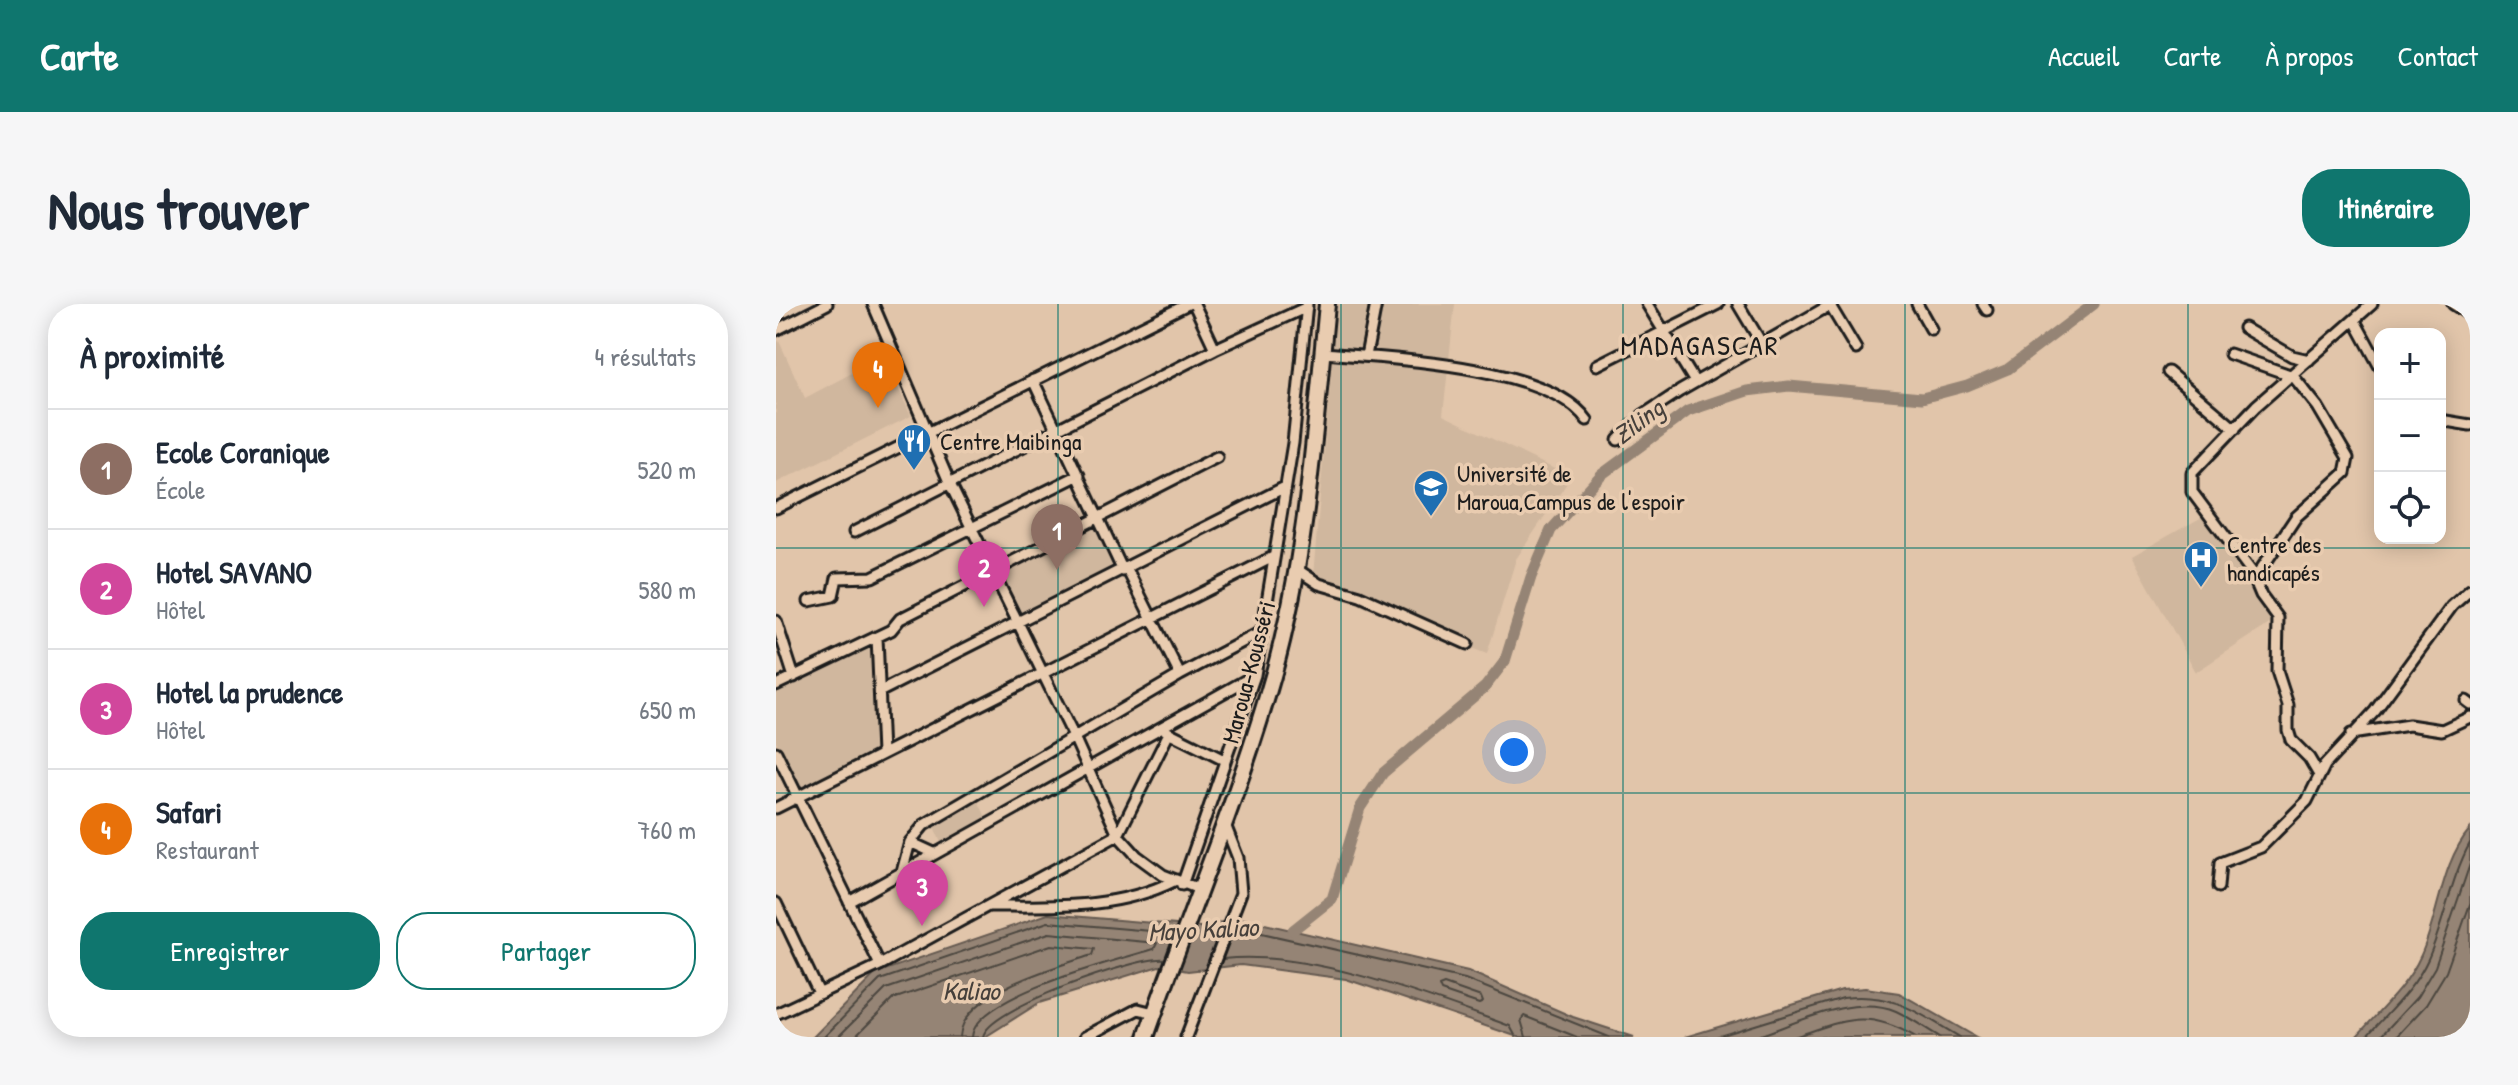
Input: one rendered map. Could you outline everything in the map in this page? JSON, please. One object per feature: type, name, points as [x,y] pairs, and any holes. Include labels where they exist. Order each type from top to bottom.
[{"type":"highway","name":"Maroua-Kousséri","points":[[1146,1037],[1273,674],[1298,570],[1327,304]]},
{"type":"street","points":[[776,330],[827,304]]},
{"type":"street","points":[[873,304],[950,484],[1043,672],[1118,835],[1137,856],[1178,883],[1199,889]]},
{"type":"street","points":[[776,508],[1191,304],[1215,349]]},
{"type":"street","points":[[1366,356],[1376,304]]},
{"type":"street","points":[[1647,304],[1695,382]]},
{"type":"street","points":[[1597,365],[1718,304]]},
{"type":"street","points":[[1738,304],[1762,344]]},
{"type":"street","points":[[1618,440],[1643,415],[1830,304],[1856,349]]},
{"type":"street","points":[[1917,304],[1931,329]]},
{"type":"street","points":[[2319,775],[2309,758],[2291,740],[2288,730],[2288,705],[2277,671],[2279,622],[2254,580],[2202,508],[2190,483],[2192,473],[2235,429],[2372,304]]},
{"type":"street","points":[[2453,304],[2470,315]]},
{"type":"street","points":[[854,532],[1215,349],[1307,306],[1301,378],[1255,675],[1178,883],[1147,894],[1081,907],[989,906]]},
{"type":"street","points":[[2355,321],[2374,356]]},
{"type":"street","points":[[2244,328],[2292,356],[2309,360]]},
{"type":"street","points":[[1322,353],[1366,356],[1518,378],[1572,403],[1587,420]]},
{"type":"street","points":[[2230,354],[2293,376],[2327,421],[2348,465],[2335,486],[2296,517],[2254,580]]},
{"type":"street","points":[[2168,372],[2235,429]]},
{"type":"street","points":[[1033,380],[1097,516],[1180,675]]},
{"type":"street","points":[[2446,421],[2470,425]]},
{"type":"street","points":[[776,685],[891,630],[900,619],[991,570],[1217,457]]},
{"type":"street","points":[[809,601],[833,596],[837,578],[872,577],[1079,475]]},
{"type":"street","points":[[881,691],[1285,487]]},
{"type":"street","points":[[776,808],[1273,557]]},
{"type":"street","points":[[1298,570],[1319,584],[1360,596],[1467,644]]},
{"type":"street","points":[[2218,887],[2220,863],[2261,847],[2284,820],[2307,801],[2319,775],[2404,675],[2452,606],[2470,590]]},
{"type":"street","points":[[776,621],[794,677]]},
{"type":"street","points":[[902,872],[910,842],[924,825],[1180,675],[1263,631]]},
{"type":"street","points":[[877,637],[882,754]]},
{"type":"street","points":[[849,902],[1087,768],[1165,731],[1255,675]]},
{"type":"street","points":[[2351,734],[2409,725],[2442,730],[2470,717]]},
{"type":"street","points":[[1165,731],[1224,760]]},
{"type":"street","points":[[776,1014],[880,965],[1118,835],[1165,731]]},
{"type":"street","points":[[776,752],[880,965]]},
{"type":"street","points":[[1186,1037],[1236,912],[1241,874],[1224,820]]},
{"type":"street","points":[[910,842],[934,853]]},
{"type":"street","points":[[776,903],[819,993]]},
{"type":"street","points":[[1085,1037],[1138,1009],[1154,1013]]},
{"type":"shaded area","name":"Université de Maroua,Campus de l'espoir","points":[[1337,304],[1455,304],[1443,415],[1571,477],[1516,559],[1487,654],[1312,587]]},
{"type":"shaded area","points":[[779,341],[805,398],[884,356],[911,416],[776,483],[776,343]]},
{"type":"shaded area","name":"Centre des handicapés","points":[[2204,516],[2274,621],[2196,672],[2132,556]]},
{"type":"shaded area","points":[[1095,521],[1120,569],[1020,620],[995,571]]},
{"type":"shaded area","points":[[873,647],[878,750],[799,790],[776,741],[776,690]]},
{"type":"shaded area","points":[[976,797],[986,817],[941,843],[933,824]]},
{"type":"water","points":[[2470,829],[2470,1037],[2356,1037],[2415,967],[2427,939],[2446,873]]},
{"type":"water","name":"Kaliao","points":[[1048,914],[1200,927],[1239,918],[1468,971],[1573,1017],[1634,1037],[1518,1037],[1346,979],[1241,965],[1188,971],[1159,966],[1039,1003],[985,1037],[813,1037],[876,973]]},
{"type":"water","points":[[1865,988],[1899,993],[1976,1037],[1685,1037],[1842,990]]},
{"type":"waterway","name":"Ziling","points":[[1293,930],[1332,899],[1360,808],[1383,773],[1485,687],[1505,661],[1531,577],[1551,530],[1601,475],[1688,411],[1747,391],[1789,386],[1922,398],[1967,386],[2008,369],[2094,304]]},
{"type":"place","name":"Safari","points":[[878,408]]},
{"type":"place","name":"Centre Maibinga","points":[[914,472]]},
{"type":"place","name":"Université de Maroua,Campus de l'espoir","points":[[1431,518]]},
{"type":"place","name":"Ecole Coranique","points":[[1057,570]]},
{"type":"place","name":"Centre des handicapés","points":[[2201,589]]},
{"type":"place","name":"Hotel SAVANO","points":[[984,607]]},
{"type":"place","name":"Hotel la prudence","points":[[922,926]]},
{"type":"district","name":"MADAGASCAR","points":[[1700,345]]},
{"type":"water label","name":"Mayo Kaliao","points":[[1203,929]]}]
